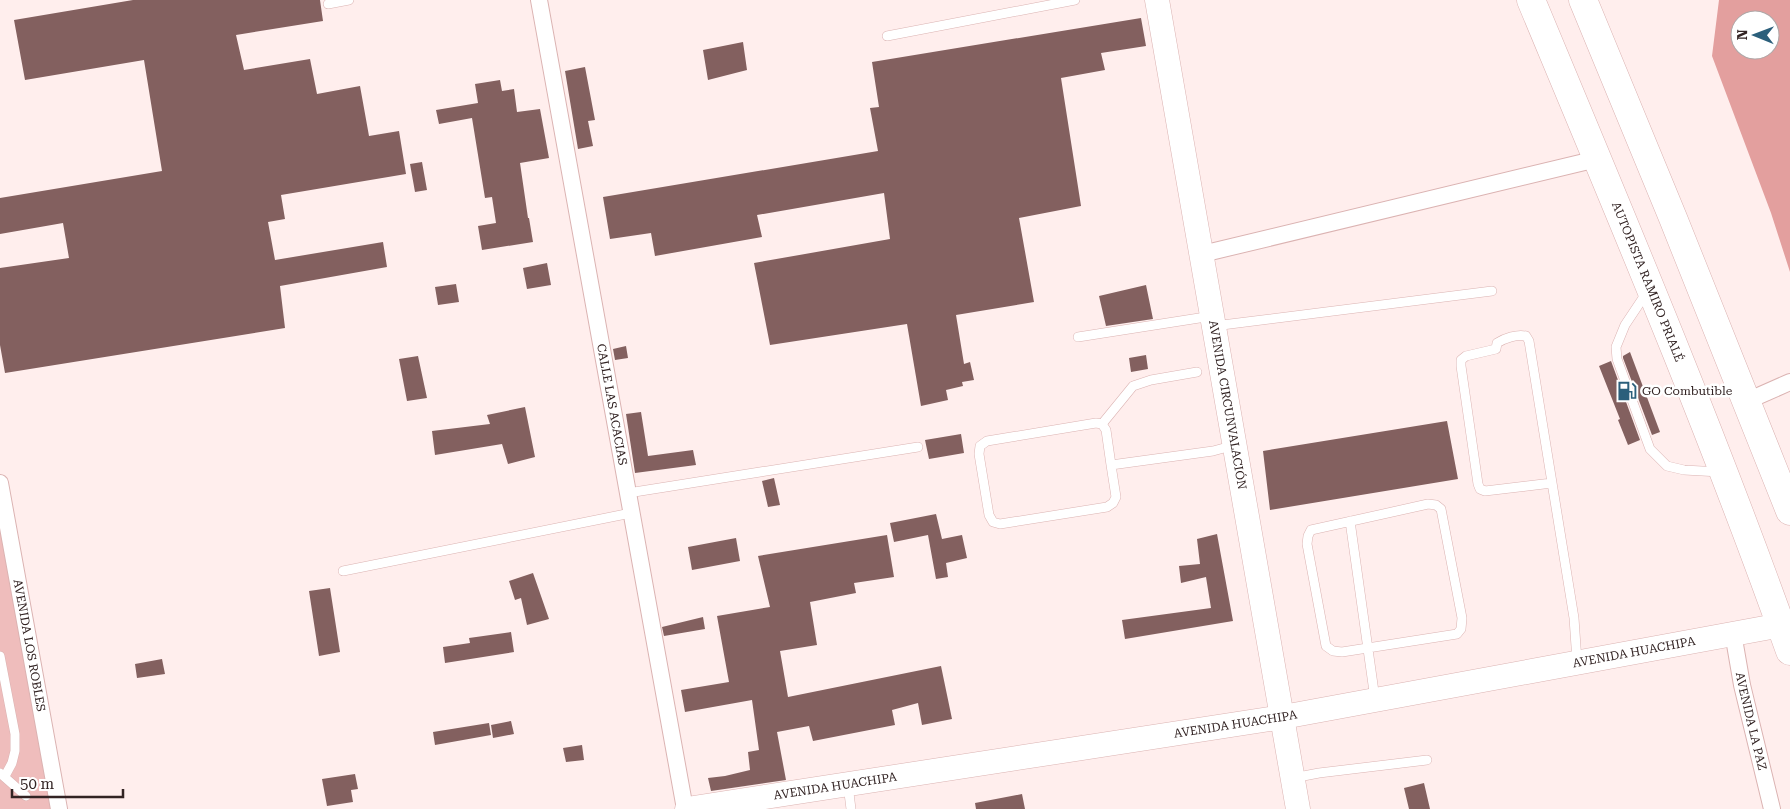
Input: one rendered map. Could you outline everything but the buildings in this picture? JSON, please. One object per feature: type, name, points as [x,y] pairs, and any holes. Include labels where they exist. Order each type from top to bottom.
[{"type":"highway","name":"AUTOPISTA RAMIRO PRIALÉ","points":[[1532,0],[1785,624],[1790,651]]},
{"type":"highway","points":[[1583,0],[1790,511]]},
{"type":"street","name":"CALLE LAS ACACIAS","points":[[539,0],[686,809]]},
{"type":"street","name":"AVENIDA CIRCUNVALACIÓN","points":[[1157,0],[1298,809]]},
{"type":"street","points":[[1202,254],[1598,159]]},
{"type":"street","points":[[1747,401],[1790,382]]},
{"type":"street","name":"AVENIDA LOS ROBLES","points":[[0,483],[59,809]]},
{"type":"street","name":"AVENIDA HUACHIPA","points":[[686,809],[1283,717],[1785,624]]},
{"type":"street","name":"AVENIDA LA PAZ","points":[[1733,634],[1742,685],[1772,809]]},
{"type":"lane","points":[[328,4],[349,0]]},
{"type":"lane","points":[[887,36],[1075,0]]},
{"type":"lane","points":[[1650,288],[1626,325],[1616,347],[1617,359],[1650,450],[1667,466],[1684,470],[1723,472]]},
{"type":"lane","points":[[1078,337],[1492,291]]},
{"type":"lane","points":[[1552,483],[1485,491],[1480,489],[1461,366],[1461,360],[1466,356],[1496,349],[1497,343],[1502,339],[1521,335],[1526,336],[1529,341],[1574,618],[1577,663]]},
{"type":"lane","points":[[1102,424],[1133,386],[1152,380],[1197,372]]},
{"type":"lane","points":[[1096,423],[1102,424],[1106,430],[1116,497],[1113,504],[1000,524],[993,522],[989,515],[979,454],[980,446],[987,441],[1096,423]]},
{"type":"lane","points":[[1111,465],[1213,451],[1235,445]]},
{"type":"lane","points":[[628,493],[918,447]]},
{"type":"lane","points":[[1428,504],[1436,505],[1441,509],[1462,618],[1461,629],[1457,634],[1367,648],[1342,652],[1333,651],[1326,646],[1307,544],[1308,536],[1311,530],[1428,504]]},
{"type":"lane","points":[[343,571],[631,513]]},
{"type":"lane","points":[[1350,521],[1375,700]]},
{"type":"lane","points":[[0,656],[14,734],[15,751],[12,763],[2,775],[26,796]]},
{"type":"lane","points":[[1293,778],[1427,760]]},
{"type":"lane","points":[[848,784],[851,809]]},
{"type":"shaded area","points":[[1719,0],[1790,0],[1790,272],[1771,213],[1712,56]]},
{"type":"shaded area","points":[[0,515],[54,809],[0,809]]},
{"type":"place","name":"GO Combutible","points":[[1627,391]]}]
